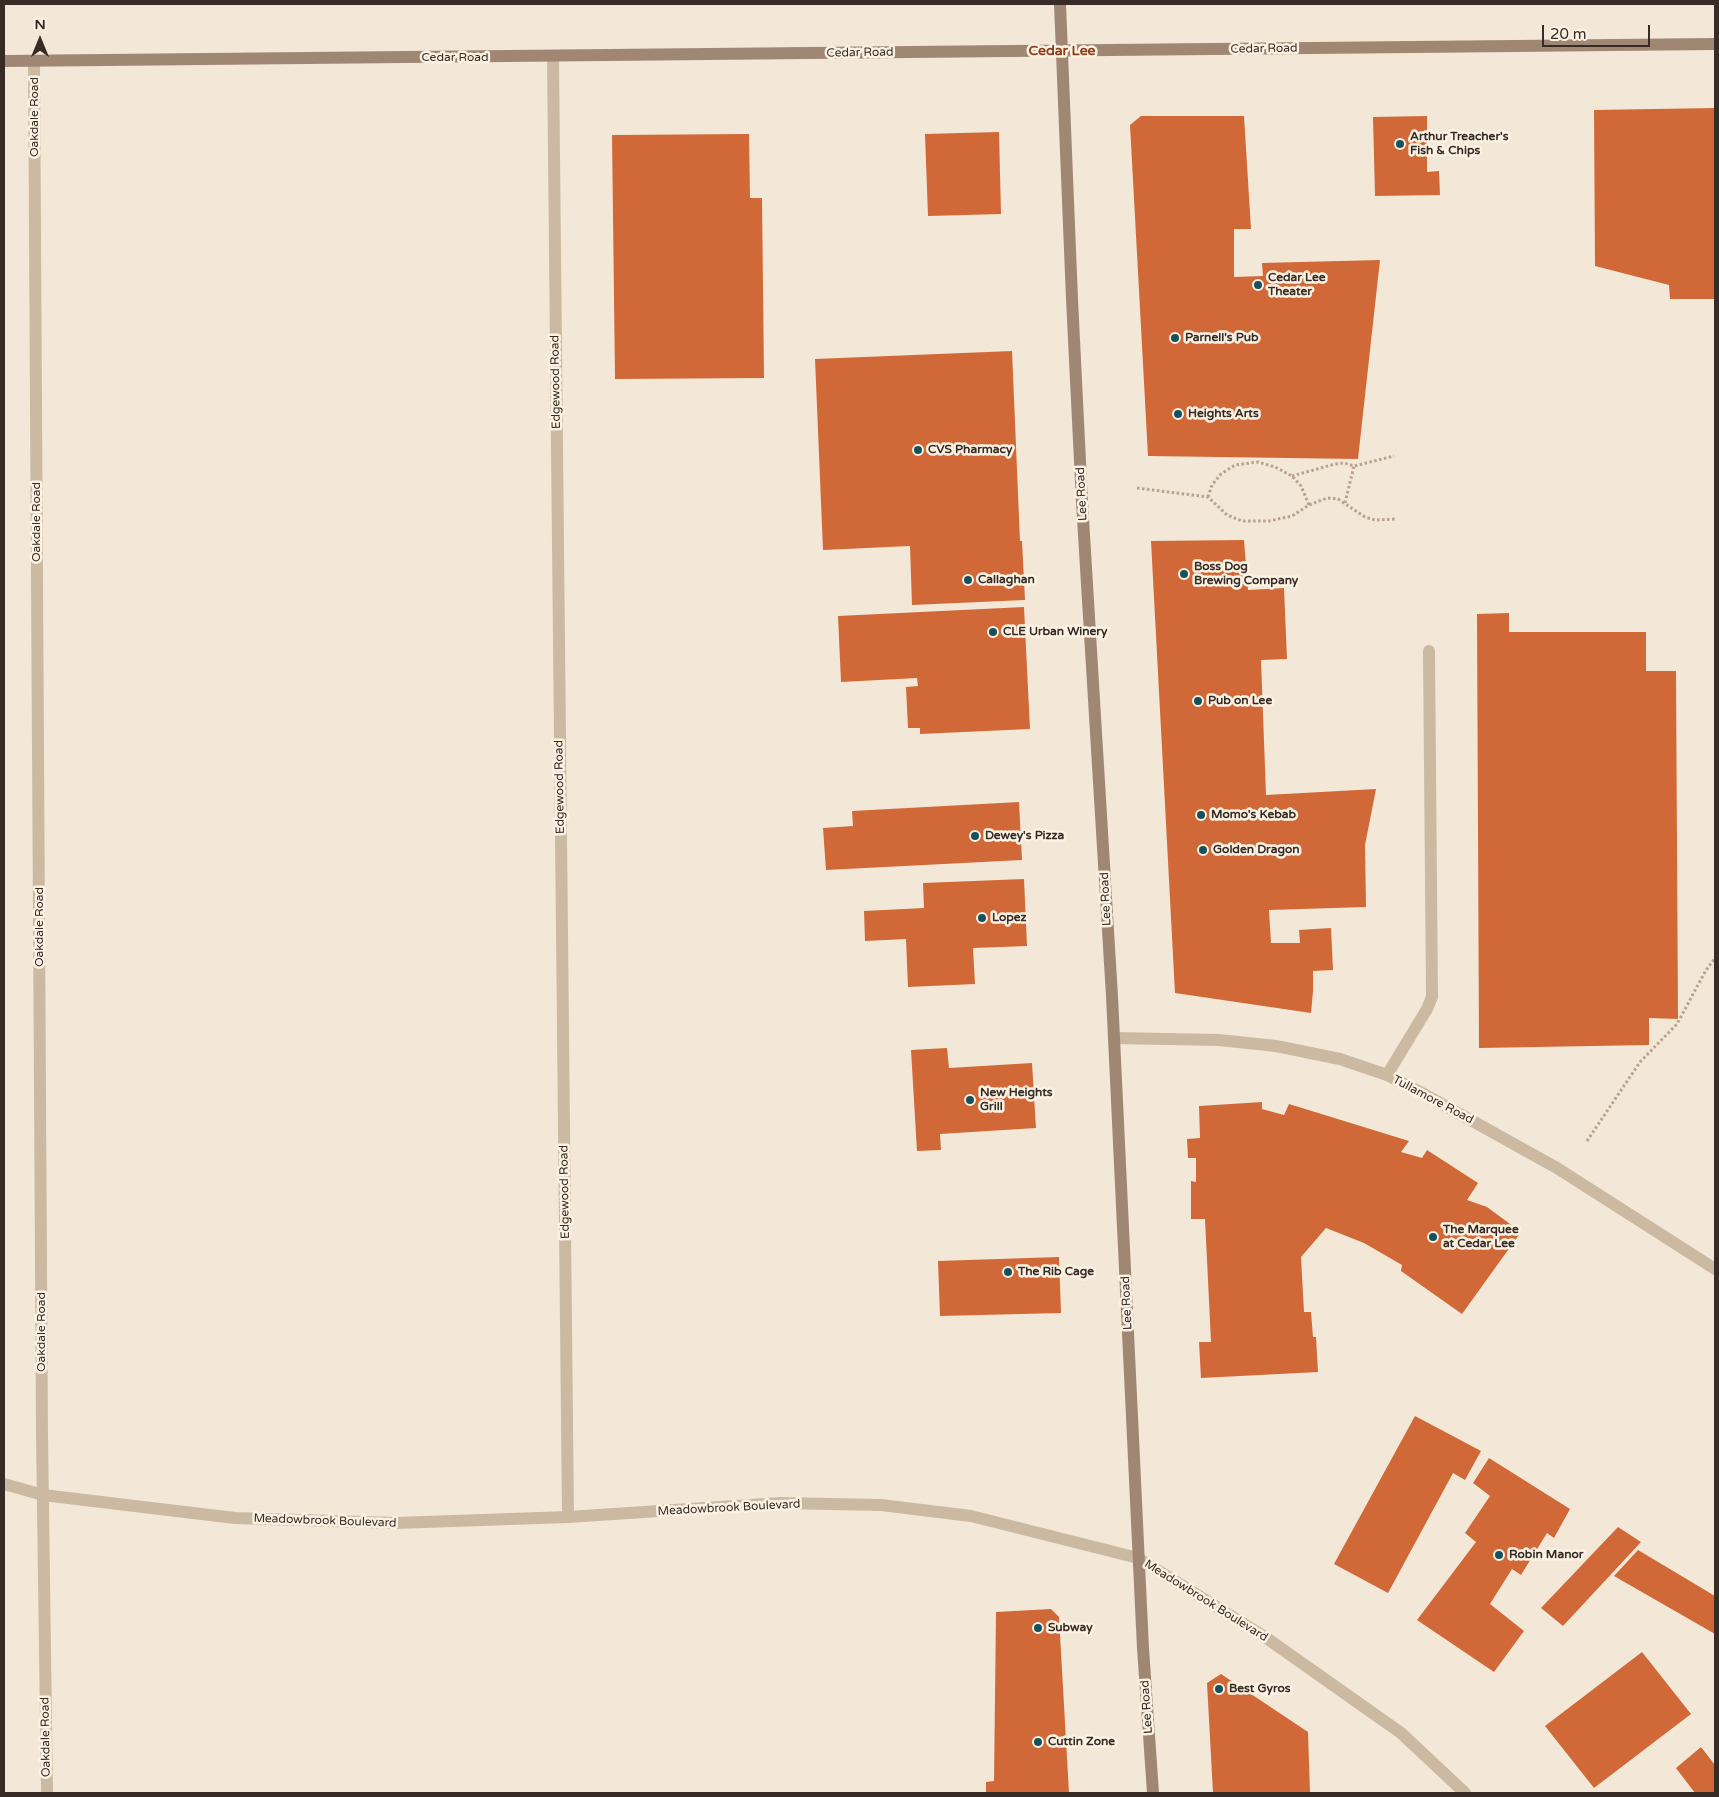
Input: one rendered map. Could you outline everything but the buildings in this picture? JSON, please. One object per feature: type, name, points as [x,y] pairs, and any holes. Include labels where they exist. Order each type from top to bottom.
[{"type":"main road","name":"Lee Road","points":[[1060,4],[1082,502],[1114,1038],[1138,1558],[1153,1793]]},
{"type":"main road","name":"Cedar Road","points":[[4,61],[1061,52],[1715,44]]},
{"type":"street","name":"Edgewood Road","points":[[552,57],[568,1517]]},
{"type":"street","name":"Oakdale Road","points":[[34,61],[43,1495],[47,1793]]},
{"type":"street","points":[[1387,1076],[1427,1009],[1432,997],[1429,651]]},
{"type":"street","name":"Tullamore Road","points":[[1114,1038],[1219,1040],[1276,1046],[1340,1059],[1387,1076],[1430,1097],[1557,1168],[1715,1269]]},
{"type":"street","name":"Meadowbrook Boulevard","points":[[4,1484],[43,1495],[235,1518],[396,1523],[568,1517],[781,1503],[881,1505],[971,1516],[1138,1558],[1265,1637],[1402,1733],[1465,1793]]},
{"type":"path","points":[[1292,476],[1335,464],[1344,463],[1354,466],[1394,456]]},
{"type":"path","points":[[1208,498],[1212,485],[1221,474],[1235,465],[1258,462],[1292,476],[1301,486],[1309,505]]},
{"type":"path","points":[[1345,503],[1354,466]]},
{"type":"path","points":[[1137,488],[1208,498],[1227,515],[1242,521],[1269,521],[1292,516],[1309,505],[1327,498],[1338,499],[1365,517],[1375,520],[1395,519]]},
{"type":"path","points":[[1587,1142],[1640,1062],[1677,1024],[1706,970],[1715,958]]},
{"type":"place","name":"Arthur Treacher's Fish & Chips","points":[[1400,144]]},
{"type":"place","name":"Cedar Lee Theater","points":[[1258,285]]},
{"type":"place","name":"Parnell's Pub","points":[[1175,338]]},
{"type":"place","name":"Heights Arts","points":[[1178,414]]},
{"type":"place","name":"CVS Pharmacy","points":[[918,450]]},
{"type":"place","name":"Boss Dog Brewing Company","points":[[1184,574]]},
{"type":"place","name":"Callaghan","points":[[968,580]]},
{"type":"place","name":"CLE Urban Winery","points":[[993,632]]},
{"type":"place","name":"Pub on Lee","points":[[1198,701]]},
{"type":"place","name":"Momo's Kebab","points":[[1201,815]]},
{"type":"place","name":"Dewey's Pizza","points":[[975,836]]},
{"type":"place","name":"Golden Dragon","points":[[1203,850]]},
{"type":"place","name":"Lopez","points":[[982,918]]},
{"type":"place","name":"New Heights Grill","points":[[970,1100]]},
{"type":"place","name":"The Marquee at Cedar Lee","points":[[1433,1237]]},
{"type":"place","name":"The Rib Cage","points":[[1008,1272]]},
{"type":"place","name":"Robin Manor","points":[[1499,1555]]},
{"type":"place","name":"Subway","points":[[1038,1628]]},
{"type":"place","name":"Best Gyros","points":[[1219,1689]]},
{"type":"place","name":"Cuttin Zone","points":[[1038,1742]]},
{"type":"district","name":"Cedar Lee","points":[[1062,51]]}]
